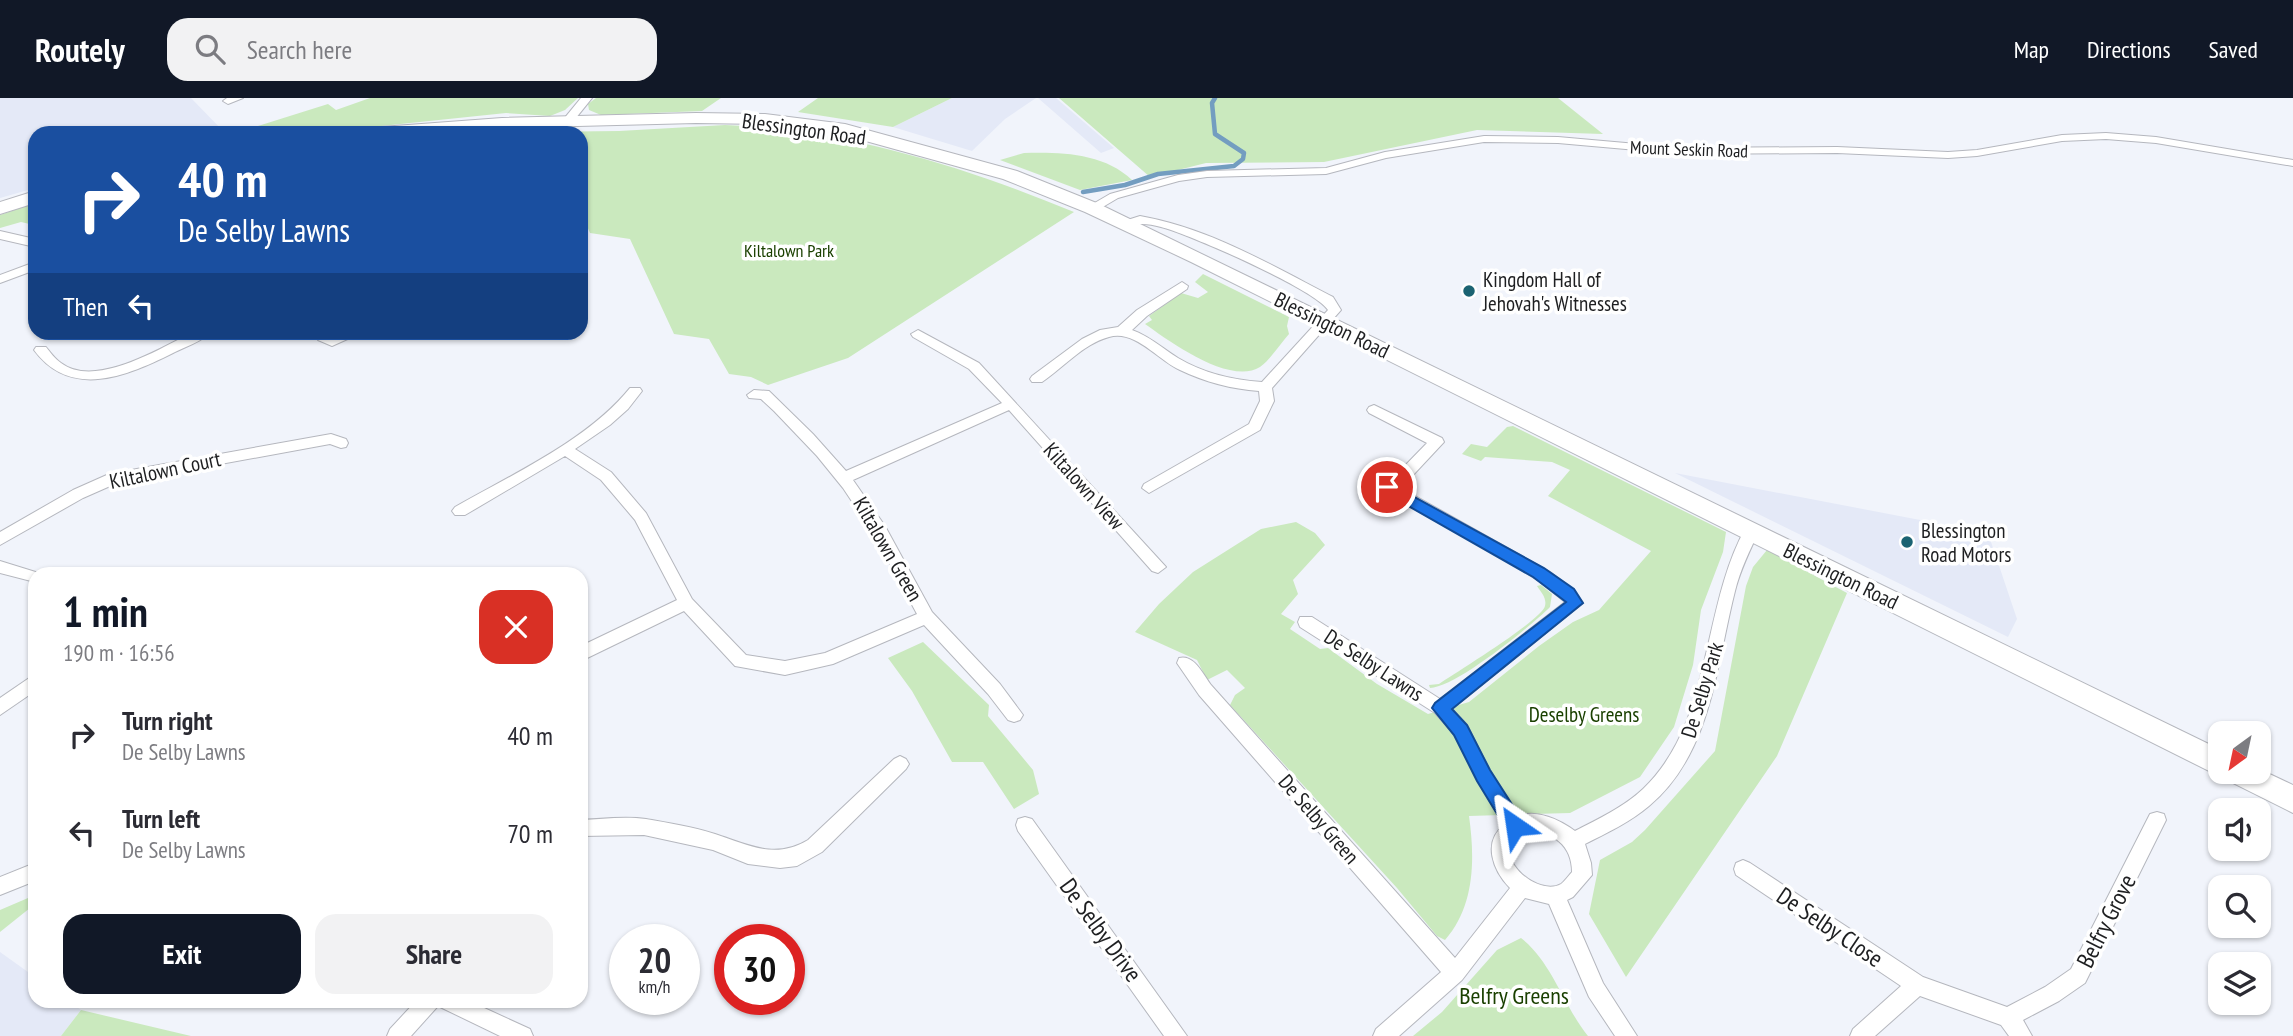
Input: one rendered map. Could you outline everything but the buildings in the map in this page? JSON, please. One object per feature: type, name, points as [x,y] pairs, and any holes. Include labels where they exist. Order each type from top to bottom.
[{"type":"main road","name":"Blessington Road","points":[[466,126],[502,123],[765,119],[845,130],[1010,175],[1124,223],[2208,758]]},
{"type":"main road","points":[[0,208],[28,199]]},
{"type":"main road","points":[[2260,784],[2293,800]]},
{"type":"street","points":[[568,122],[587,98]]},
{"type":"street","name":"Mount Seskin Road","points":[[1092,208],[1114,196],[1178,178],[1326,171],[1385,155],[1484,139],[1558,140],[1682,151],[1837,150],[1948,155],[1977,153],[2062,138],[2106,136],[2156,140],[2293,163]]},
{"type":"street","points":[[0,235],[28,241]]},
{"type":"street","points":[[0,279],[28,269]]},
{"type":"street","points":[[1122,331],[1142,313],[1182,286]]},
{"type":"street","points":[[1265,387],[1324,322]]},
{"type":"street","points":[[1037,379],[1085,344],[1105,333],[1122,331],[1137,337],[1180,365],[1212,378],[1243,386],[1265,387]]},
{"type":"street","name":"Kiltalown View","points":[[918,334],[974,366],[1158,567]]},
{"type":"street","points":[[41,350],[48,363],[65,372],[88,378],[120,370],[187,340]]},
{"type":"street","points":[[325,340],[337,340]]},
{"type":"street","points":[[1149,488],[1255,427],[1267,401],[1265,387]]},
{"type":"street","points":[[460,511],[564,449],[624,407],[635,391]]},
{"type":"street","name":"Kiltalown Green","points":[[754,395],[764,394],[804,430],[845,478],[873,519],[927,617],[991,683],[1014,715]]},
{"type":"street","points":[[845,478],[1011,404]]},
{"type":"street","name":"De Selby Lawns","points":[[1374,410],[1437,442],[1388,487],[1538,573],[1569,593],[1575,603],[1441,708]]},
{"type":"street","name":"Kiltalown Court","points":[[0,539],[78,494],[114,478],[331,439],[341,443]]},
{"type":"street","points":[[564,449],[606,476],[641,517],[686,603],[741,661],[785,668],[827,659],[927,617]]},
{"type":"street","name":"De Selby Park","points":[[1573,841],[1650,794],[1679,760],[1690,736],[1712,669],[1727,590],[1751,531]]},
{"type":"street","points":[[0,568],[28,574]]},
{"type":"street","points":[[588,651],[686,603]]},
{"type":"street","name":"De Selby Lawns","points":[[1306,622],[1441,708],[1461,730],[1484,776],[1515,826]]},
{"type":"street","name":"De Selby Green","points":[[1185,663],[1205,690],[1455,973]]},
{"type":"street","points":[[0,708],[28,686]]},
{"type":"street","points":[[588,828],[645,827],[714,842],[748,855],[780,859],[797,857],[815,846],[900,764]]},
{"type":"street","name":"Belfry Grove","points":[[2008,1017],[2052,994],[2078,976],[2157,820]]},
{"type":"street","points":[[1539,822],[1564,832],[1573,841],[1580,852],[1582,875],[1567,892],[1555,895],[1533,892],[1522,887],[1503,867],[1501,843],[1506,833],[1515,826],[1539,822]]},
{"type":"street","name":"De Selby Drive","points":[[1025,825],[1177,1036]]},
{"type":"street","name":"De Selby Close","points":[[1743,869],[1917,985]]},
{"type":"street","points":[[0,886],[28,875]]},
{"type":"street","points":[[1383,1036],[1455,973],[1522,887]]},
{"type":"street","points":[[1555,895],[1596,990],[1627,1036]]},
{"type":"street","points":[[1860,1036],[1917,985],[2008,1017],[2022,1036]]},
{"type":"street","points":[[397,1036],[423,1008]]},
{"type":"street","points":[[461,1008],[523,1036]]},
{"type":"shaded area","points":[[0,98],[191,98],[218,126],[28,126],[28,190],[0,198]]},
{"type":"shaded area","points":[[952,98],[1036,98],[1005,119],[972,151],[893,127]]},
{"type":"shaded area","points":[[1038,98],[1056,98],[1114,148],[1101,153]]},
{"type":"shaded area","points":[[1675,473],[1988,533],[2017,619],[2008,637]]},
{"type":"shaded area","points":[[0,952],[28,972],[28,1008],[81,1010],[61,1036],[0,1036]]},
{"type":"green space","points":[[370,98],[578,98],[565,110],[550,116],[506,113],[381,126],[258,126],[328,104],[336,110]]},
{"type":"green space","points":[[596,98],[721,98],[702,111],[601,115],[589,110],[588,104]]},
{"type":"green space","points":[[818,98],[952,98],[893,127],[798,112]]},
{"type":"green space","points":[[1059,98],[1558,98],[1603,134],[1477,130],[1324,162],[1206,163],[1150,177]]},
{"type":"green space","name":"Kiltalown Park","points":[[725,125],[815,134],[903,153],[947,166],[1074,212],[848,358],[768,385],[751,377],[729,374],[709,339],[674,334],[630,239],[590,233],[588,131]]},
{"type":"green space","points":[[1024,153],[1067,154],[1095,159],[1109,164],[1132,180],[1080,190],[1000,160]]},
{"type":"green space","points":[[28,205],[28,224],[21,222],[0,228],[0,215]]},
{"type":"green space","points":[[1203,274],[1289,317],[1289,334],[1260,367],[1233,371],[1217,366],[1184,350],[1145,324],[1152,320],[1149,316],[1181,293],[1198,298],[1208,292],[1195,282]]},
{"type":"green space","name":"Deselby Greens","points":[[1513,426],[1726,532],[1723,552],[1701,610],[1693,665],[1674,727],[1640,777],[1570,813],[1469,816],[1472,865],[1467,897],[1455,927],[1445,940],[1437,936],[1397,888],[1230,705],[1235,695],[1245,688],[1227,670],[1207,680],[1197,660],[1135,632],[1159,604],[1193,572],[1261,529],[1296,522],[1315,533],[1325,545],[1293,580],[1298,594],[1281,614],[1295,622],[1290,629],[1320,649],[1328,648],[1377,684],[1428,714],[1469,702],[1539,646],[1573,622],[1599,610],[1651,551],[1548,496],[1570,470],[1552,462],[1485,457],[1481,461],[1462,454],[1471,444],[1487,447],[1507,427]]},
{"type":"green space","points":[[1767,550],[1847,593],[1777,756],[1626,977],[1589,914],[1600,860],[1632,842],[1645,830],[1715,751],[1746,586],[1753,567]]},
{"type":"green space","points":[[1541,585],[1552,594],[1550,607],[1474,668],[1442,685],[1430,688],[1429,685],[1439,684],[1514,634],[1540,613],[1545,606],[1543,595],[1537,586]]},
{"type":"green space","points":[[923,642],[989,705],[988,716],[1033,770],[1039,794],[1014,809],[983,762],[952,762],[912,691],[888,658]]},
{"type":"green space","points":[[28,898],[28,910],[0,932],[0,910]]},
{"type":"green space","name":"Belfry Greens","points":[[1521,938],[1541,959],[1588,1036],[1413,1036],[1442,1012],[1497,950]]},
{"type":"green space","points":[[81,1010],[191,1036],[61,1036]]},
{"type":"waterway","points":[[1083,192],[1125,185],[1158,174],[1234,166],[1243,159],[1244,153],[1215,134],[1212,103],[1215,98]]},
{"type":"place","name":"Kingdom Hall of Jehovah's Witnesses","points":[[1469,291]]},
{"type":"place","name":"Blessington Road Motors","points":[[1907,542]]},
{"type":"route","points":[[1387,487],[1561,587],[1571,595],[1575,603],[1441,708],[1461,730],[1484,776],[1515,826]]}]
